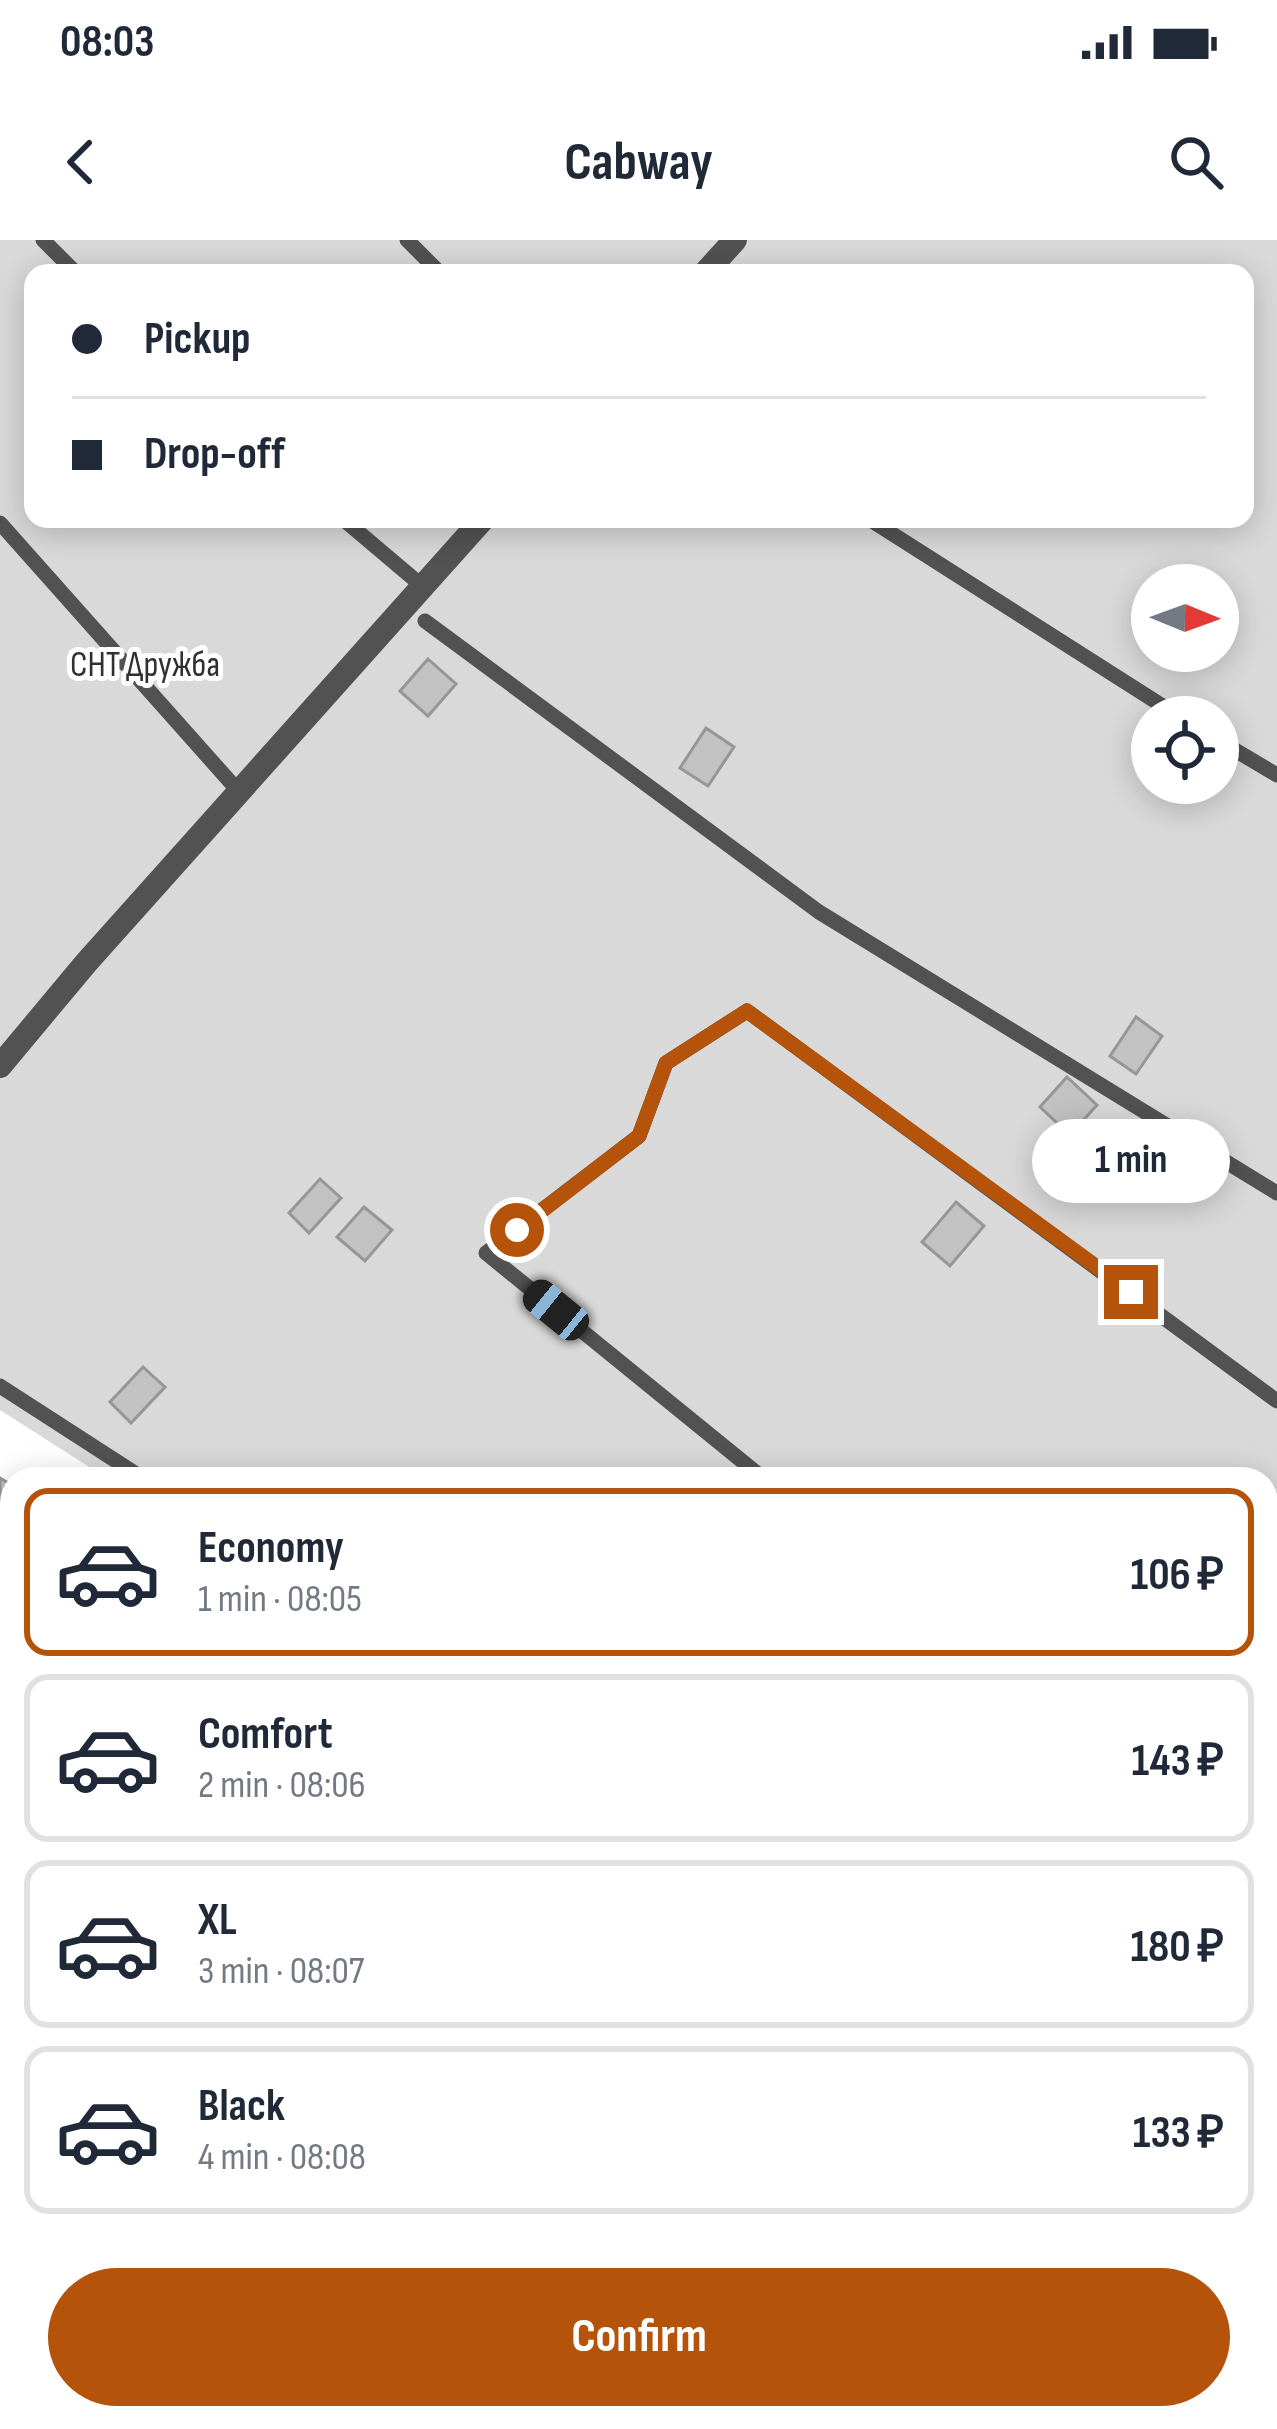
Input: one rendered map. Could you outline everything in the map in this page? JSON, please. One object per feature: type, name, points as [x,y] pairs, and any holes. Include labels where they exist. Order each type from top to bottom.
[{"type":"street","points":[[0,1066],[86,963],[475,528]]},
{"type":"lane","points":[[43,240],[67,264]]},
{"type":"lane","points":[[407,240],[431,264]]},
{"type":"lane","points":[[0,524],[241,794]]},
{"type":"lane","points":[[354,528],[421,585]]},
{"type":"lane","points":[[882,528],[1147,696]]},
{"type":"lane","points":[[425,621],[819,912],[1277,1193]]},
{"type":"lane","points":[[1239,752],[1277,775]]},
{"type":"lane","points":[[749,1467],[486,1253],[639,1136],[666,1063],[747,1011],[1277,1401]]},
{"type":"lane","points":[[0,1386],[125,1467]]},
{"type":"green space","name":"СНТ Дружба","points":[[0,240],[1277,240],[1277,1467],[89,1467],[0,1410]]},
{"type":"building","points":[[428,659],[456,684],[428,716],[400,691]]},
{"type":"building","points":[[706,728],[734,747],[708,786],[680,768]]},
{"type":"building","points":[[1136,1017],[1162,1036],[1136,1074],[1110,1056]]},
{"type":"building","points":[[1067,1077],[1097,1105],[1070,1135],[1040,1107]]},
{"type":"building","points":[[320,1179],[341,1198],[309,1233],[289,1213]]},
{"type":"building","points":[[956,1202],[984,1226],[950,1266],[922,1242]]},
{"type":"building","points":[[364,1207],[392,1230],[365,1261],[337,1237]]},
{"type":"building","points":[[143,1367],[165,1387],[131,1423],[110,1402]]},
{"type":"route","points":[[517,1230],[639,1136],[666,1063],[747,1011],[1131,1292]]}]
